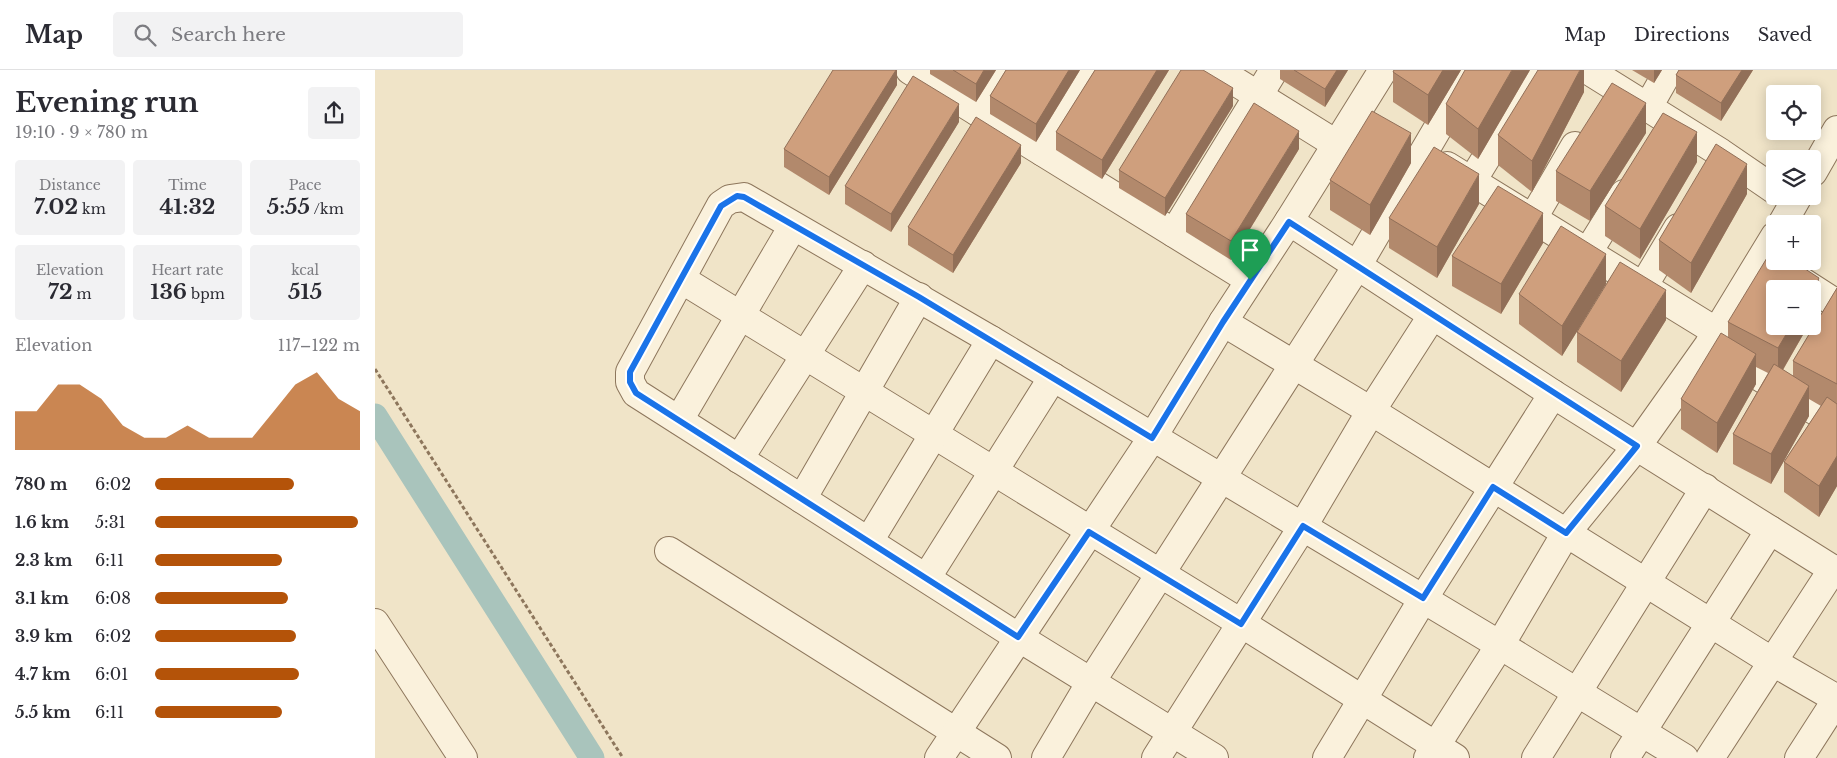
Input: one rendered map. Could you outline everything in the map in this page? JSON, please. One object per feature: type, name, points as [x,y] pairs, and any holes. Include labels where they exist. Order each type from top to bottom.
[{"type":"street","points":[[910,70],[1250,280]]},
{"type":"street","points":[[978,112],[1005,70]]},
{"type":"street","points":[[1043,152],[1094,70]]},
{"type":"street","points":[[1217,70],[1336,144]]},
{"type":"street","points":[[1174,233],[1274,70]]},
{"type":"street","points":[[939,758],[1152,438],[1223,322],[1289,222],[1383,70]]},
{"type":"street","points":[[1046,758],[1091,682],[1223,479],[1293,364],[1357,266],[1472,70]]},
{"type":"street","points":[[1472,181],[1540,70]]},
{"type":"street","points":[[1588,70],[1721,153],[1766,186]]},
{"type":"street","points":[[1655,145],[1659,114],[1669,70]]},
{"type":"street","points":[[1533,218],[1612,85]]},
{"type":"street","points":[[1356,111],[1644,285],[1713,339],[1837,424]]},
{"type":"street","points":[[1821,158],[1837,130]]},
{"type":"street","points":[[1707,178],[1721,153]]},
{"type":"street","points":[[1108,192],[1123,168]]},
{"type":"street","points":[[1588,252],[1639,170]]},
{"type":"street","points":[[1214,758],[1018,637],[927,577],[636,393],[630,382],[630,372],[721,206],[730,199],[744,197],[919,297],[1152,438],[1423,598],[1575,693],[1684,758]]},
{"type":"street","points":[[1644,285],[1693,202]]},
{"type":"street","points":[[1289,222],[1553,394],[1835,571],[1711,758]]},
{"type":"street","points":[[679,420],[793,226]]},
{"type":"street","points":[[681,279],[1363,699],[1439,754],[1566,533],[1637,446],[1713,339],[1766,251]]},
{"type":"street","points":[[739,459],[863,265]]},
{"type":"street","points":[[1797,270],[1837,304]]},
{"type":"street","points":[[801,499],[919,297]]},
{"type":"street","points":[[1156,758],[1303,526],[1371,411],[1432,316]]},
{"type":"street","points":[[1223,322],[1371,411],[1712,622],[1773,662],[1837,699],[1799,758]]},
{"type":"street","points":[[869,541],[991,340]]},
{"type":"street","points":[[927,577],[1053,377]]},
{"type":"street","points":[[1327,758],[1423,598],[1553,394]]},
{"type":"street","points":[[1536,758],[1705,488]]},
{"type":"street","points":[[1625,758],[1770,530]]},
{"type":"street","points":[[669,551],[997,758]]},
{"type":"street","points":[[375,622],[463,758]]},
{"type":"path","points":[[375,369],[623,758]]},
{"type":"building","points":[[833,70],[896,70],[829,177],[784,149]]},
{"type":"building","points":[[953,70],[984,70],[976,84]]},
{"type":"building","points":[[1006,70],[1069,70],[1036,124],[990,96]]},
{"type":"building","points":[[1095,70],[1157,70],[1102,160],[1056,132]]},
{"type":"building","points":[[1181,70],[1203,70],[1233,88],[1165,198],[1119,170]]},
{"type":"building","points":[[1294,70],[1337,70],[1325,89]]},
{"type":"building","points":[[1394,70],[1443,70],[1428,95],[1393,72]]},
{"type":"building","points":[[1465,70],[1512,70],[1478,129],[1446,104]]},
{"type":"building","points":[[1538,70],[1580,70],[1532,161],[1498,135]]},
{"type":"building","points":[[1679,70],[1742,70],[1721,103],[1676,75]]},
{"type":"building","points":[[913,76],[959,104],[891,214],[845,186]]},
{"type":"building","points":[[1612,83],[1646,103],[1590,191],[1556,171]]},
{"type":"building","points":[[1254,103],[1299,131],[1231,241],[1186,214]]},
{"type":"building","points":[[1372,111],[1411,133],[1370,205],[1330,180]]},
{"type":"building","points":[[1663,113],[1697,132],[1640,229],[1605,206]]},
{"type":"building","points":[[976,117],[1021,145],[953,255],[908,227]]},
{"type":"building","points":[[1716,144],[1747,164],[1691,263],[1659,240]]},
{"type":"building","points":[[1434,147],[1479,174],[1437,247],[1389,218]]},
{"type":"building","points":[[1498,186],[1543,213],[1501,284],[1452,256]]},
{"type":"building","points":[[1561,226],[1606,254],[1562,326],[1519,294]]},
{"type":"building","points":[[1766,260],[1766,270],[1807,270],[1819,278],[1818,280],[1766,280],[1766,335],[1786,335],[1778,348],[1728,322]]},
{"type":"building","points":[[1620,262],[1666,290],[1621,361],[1577,332]]},
{"type":"building","points":[[1837,288],[1837,384],[1793,361],[1809,335],[1821,335],[1821,315]]},
{"type":"building","points":[[1721,333],[1756,354],[1717,423],[1681,399]]},
{"type":"building","points":[[1774,364],[1809,386],[1771,454],[1733,434]]},
{"type":"building","points":[[1827,397],[1837,404],[1837,456],[1819,486],[1784,462]]},
{"type":"waterway","points":[[375,416],[592,758]]},
{"type":"route","points":[[737,196],[744,197],[919,297],[1152,438],[1250,280],[1289,222],[1553,394],[1637,446],[1566,533],[1493,487],[1423,598],[1303,526],[1241,624],[1089,532],[1018,637],[927,577],[636,393],[630,382],[630,372],[721,206],[737,196]]}]
